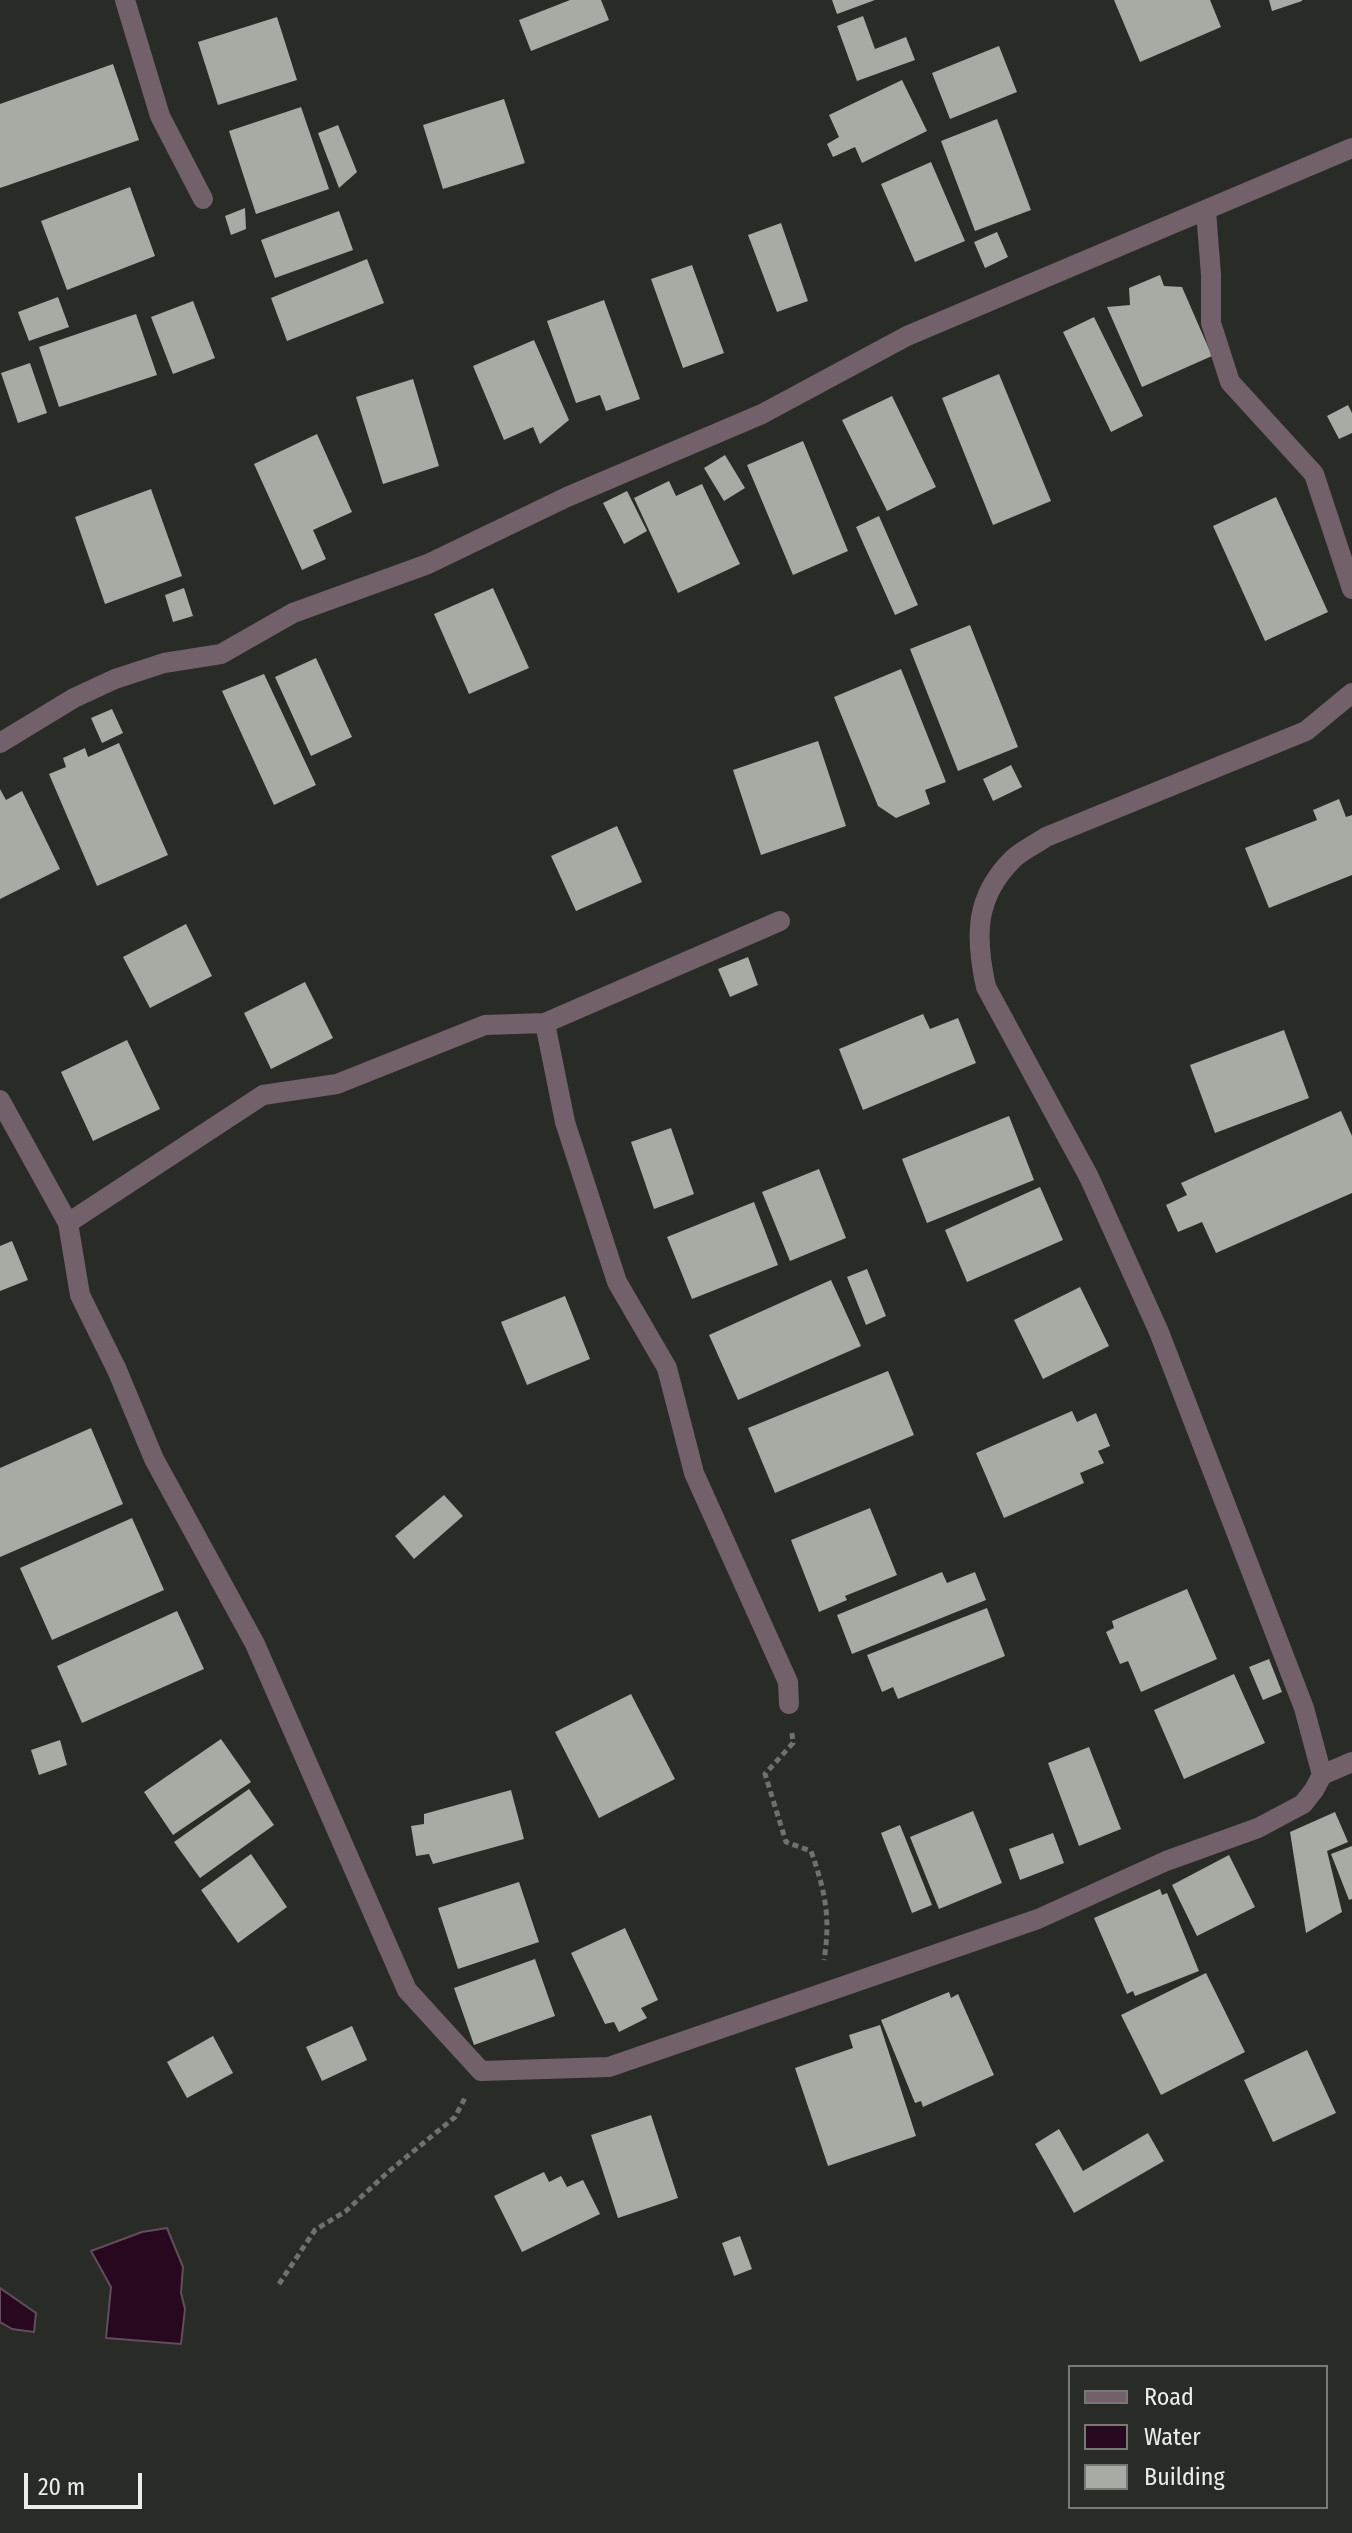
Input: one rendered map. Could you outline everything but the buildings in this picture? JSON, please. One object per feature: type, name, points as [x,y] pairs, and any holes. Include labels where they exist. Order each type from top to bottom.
[{"type":"street","points":[[125,0],[160,116],[203,199]]},
{"type":"street","points":[[0,743],[74,698],[115,679],[164,663],[221,654],[293,613],[428,564],[567,497],[762,414],[907,336],[1352,148]]},
{"type":"street","points":[[1206,211],[1211,323],[1230,382],[1314,474],[1352,589]]},
{"type":"street","points":[[1322,1775],[1304,1708],[1159,1332],[1089,1177],[986,987],[978,953],[979,918],[993,885],[1014,858],[1046,837],[1306,731],[1352,693]]},
{"type":"street","points":[[68,1223],[263,1095],[337,1084],[485,1025],[545,1023],[780,921]]},
{"type":"street","points":[[545,1023],[565,1122],[617,1282],[667,1368],[694,1473],[788,1682],[789,1704]]},
{"type":"street","points":[[0,1100],[68,1223],[80,1295],[117,1370],[154,1459],[255,1644],[407,1990],[481,2071],[609,2067],[819,1992],[1038,1919],[1166,1861],[1258,1828],[1303,1804],[1322,1775],[1352,1762]]},
{"type":"path","points":[[789,1704],[793,1743],[765,1774],[786,1842],[811,1851],[825,1891],[827,1940],[819,1992]]},
{"type":"path","points":[[279,2284],[315,2230],[346,2211],[455,2117],[481,2071]]},
{"type":"water","points":[[167,2228],[183,2267],[181,2293],[185,2309],[181,2344],[106,2338],[111,2287],[91,2251],[142,2232]]},
{"type":"water","points":[[0,2288],[36,2313],[34,2332],[12,2329],[0,2322]]}]
